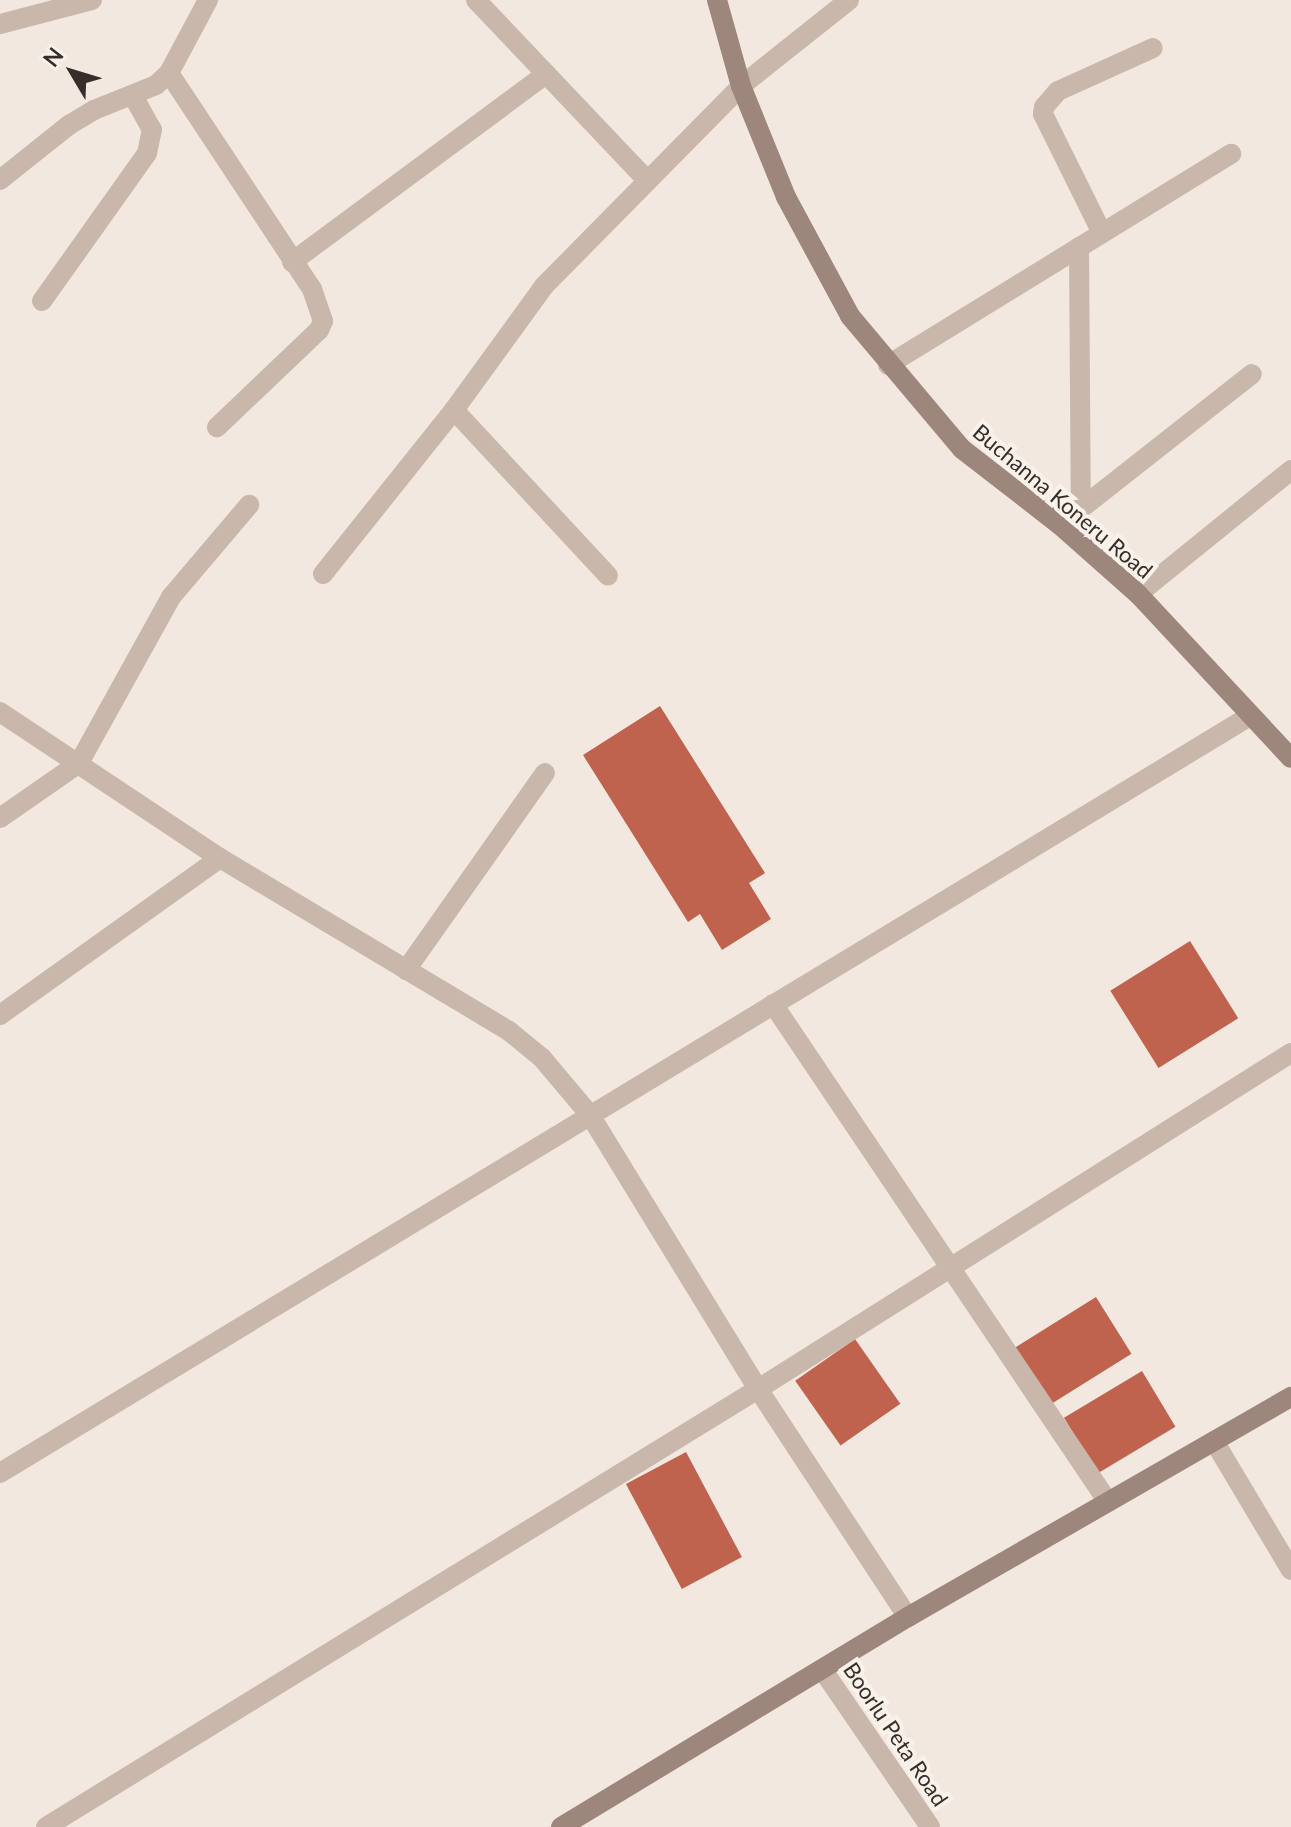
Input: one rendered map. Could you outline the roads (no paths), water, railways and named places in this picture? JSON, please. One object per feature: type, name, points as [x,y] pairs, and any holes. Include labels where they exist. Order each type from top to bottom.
[{"type":"street","points":[[0,24],[92,0]]},
{"type":"street","points":[[0,180],[69,125],[94,110],[156,85],[169,73],[208,0]]},
{"type":"street","points":[[476,0],[647,180]]},
{"type":"street","name":"Buchanna Koneru Road","points":[[717,0],[741,86],[786,197],[850,316],[888,365],[962,449],[1060,525],[1138,594],[1291,758]]},
{"type":"street","points":[[323,574],[454,410],[544,286],[741,86],[849,0]]},
{"type":"street","points":[[1102,233],[1043,114],[1044,107],[1058,91],[1153,48]]},
{"type":"street","points":[[169,73],[312,289],[323,321],[319,330],[217,427]]},
{"type":"street","points":[[292,262],[546,74]]},
{"type":"street","points":[[42,301],[147,153],[152,130],[133,96]]},
{"type":"street","points":[[888,365],[1231,154]]},
{"type":"street","points":[[1079,247],[1081,508]]},
{"type":"street","points":[[1060,525],[1252,374]]},
{"type":"street","points":[[454,410],[608,576]]},
{"type":"street","points":[[1138,594],[1291,470]]},
{"type":"street","points":[[0,818],[79,763],[171,597],[249,505]]},
{"type":"street","points":[[0,712],[220,858],[509,1031],[542,1058],[590,1115],[758,1389],[908,1617]]},
{"type":"street","points":[[0,1473],[1250,716]]},
{"type":"street","points":[[406,970],[545,773]]},
{"type":"street","points":[[0,1015],[220,858]]},
{"type":"street","points":[[773,1004],[1108,1502]]},
{"type":"street","points":[[46,1827],[758,1389],[1291,1053]]},
{"type":"street","points":[[561,1827],[908,1617],[1291,1397]]},
{"type":"street","points":[[1214,1441],[1283,1542],[1291,1570]]},
{"type":"street","name":"Boorlu Peta Road","points":[[822,1669],[930,1827]]}]
